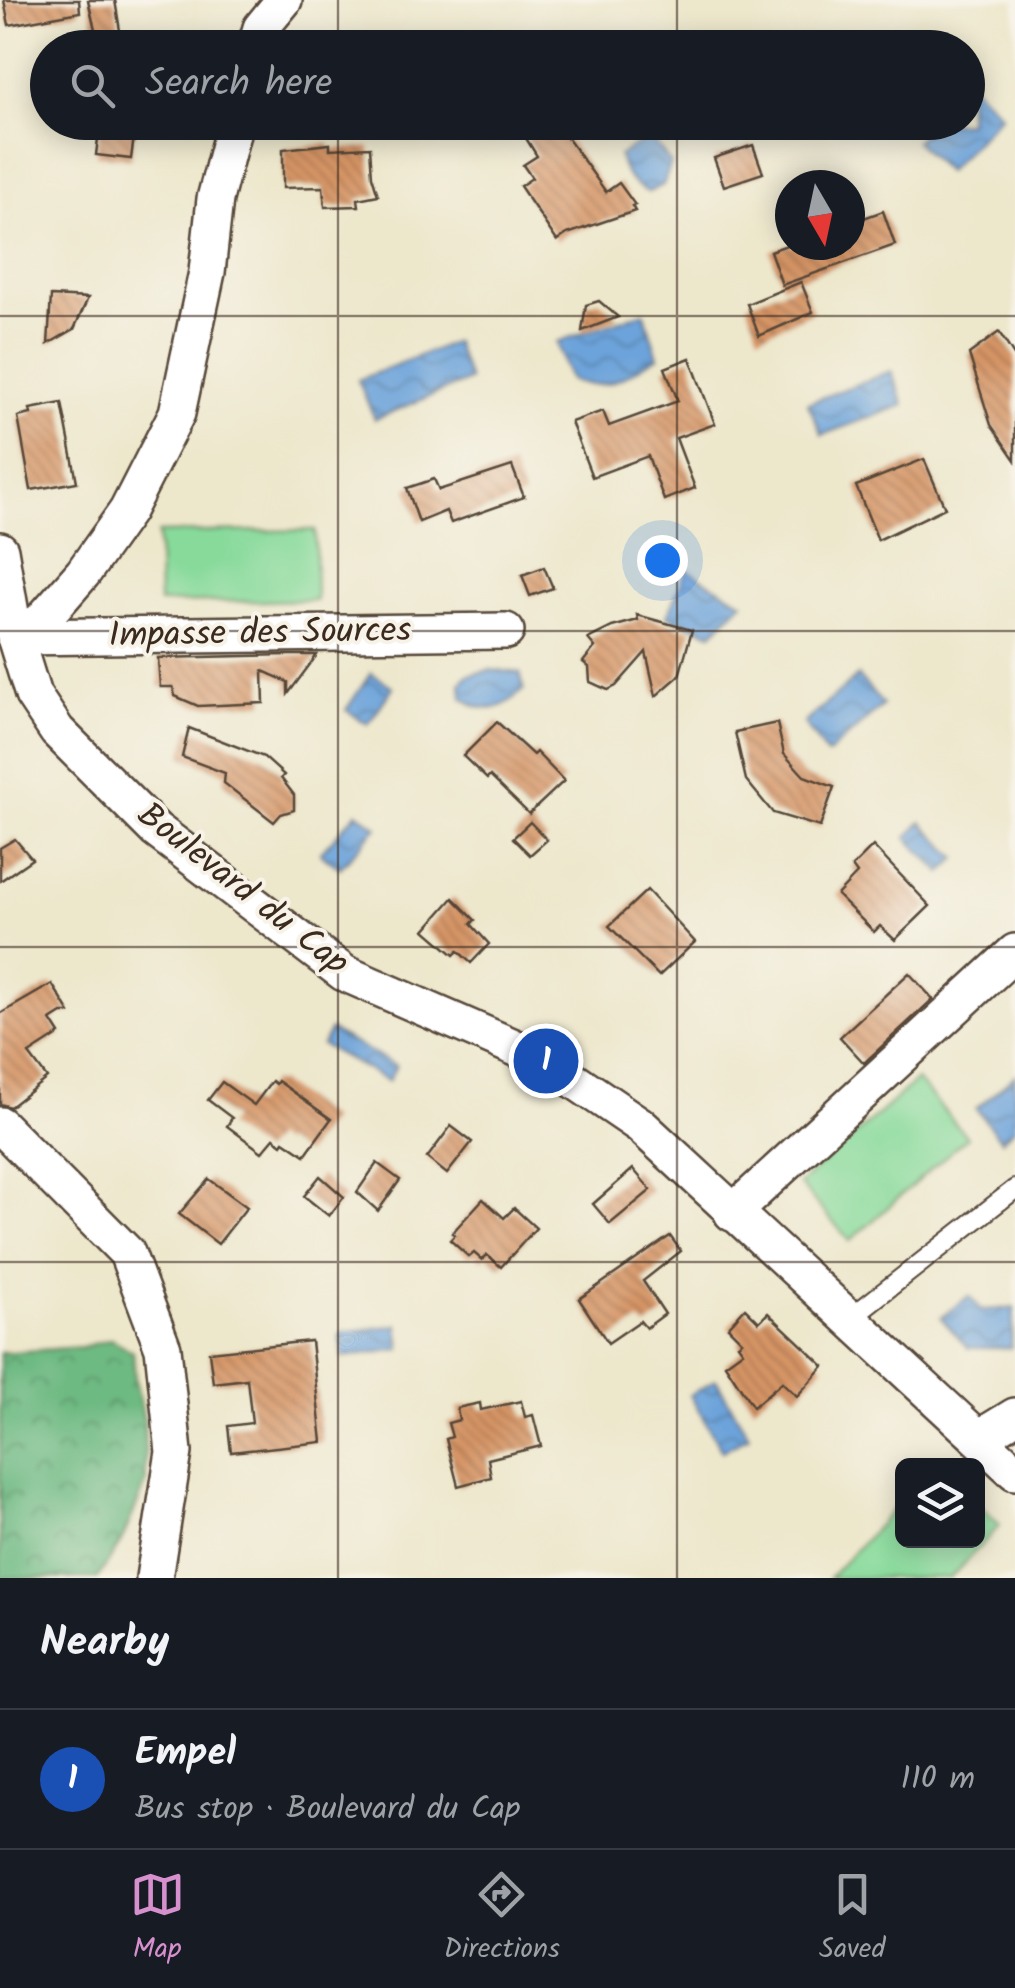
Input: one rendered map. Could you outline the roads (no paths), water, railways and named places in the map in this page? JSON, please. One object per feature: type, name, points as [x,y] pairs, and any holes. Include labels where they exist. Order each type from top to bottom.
[{"type":"street","points":[[260,30],[284,0]]},
{"type":"street","points":[[8,617],[41,621],[84,573],[127,511],[177,412],[207,272],[215,198],[231,140]]},
{"type":"street","name":"Boulevard du Cap","points":[[0,550],[8,617],[33,695],[48,720],[99,776],[156,830],[344,973],[546,1061],[640,1124],[1015,1472]]},
{"type":"street","name":"Impasse des Sources","points":[[8,617],[506,631]]},
{"type":"street","points":[[732,1213],[1015,952]]},
{"type":"street","points":[[0,1125],[127,1252],[163,1348],[174,1452],[154,1578]]},
{"type":"street","points":[[979,1438],[1015,1416]]},
{"type":"lane","points":[[848,1319],[1015,1188]]},
{"type":"water","points":[[985,98],[1001,115],[985,132]]},
{"type":"water","points":[[644,140],[653,140],[671,164],[663,185],[648,192],[637,185],[629,178],[619,156]]},
{"type":"water","points":[[916,140],[977,140],[946,172]]},
{"type":"water","points":[[644,312],[658,357],[607,383],[570,380],[557,342]]},
{"type":"water","points":[[454,342],[469,380],[375,419],[358,380]]},
{"type":"water","points":[[891,371],[904,405],[822,435],[808,403]]},
{"type":"water","points":[[687,570],[743,602],[712,633],[667,616]]},
{"type":"water","points":[[491,670],[520,673],[524,689],[502,706],[487,709],[462,697],[461,683],[468,675]]},
{"type":"water","points":[[371,673],[393,687],[368,724],[346,710]]},
{"type":"water","points":[[858,676],[883,705],[827,755],[804,723]]},
{"type":"water","points":[[357,812],[377,827],[340,868],[320,853]]},
{"type":"water","points":[[921,822],[957,858],[942,873],[907,838]]},
{"type":"water","points":[[330,1030],[396,1066],[388,1081],[322,1045]]},
{"type":"water","points":[[1015,1075],[1015,1128],[1001,1140],[976,1109]]},
{"type":"water","points":[[969,1296],[982,1310],[1014,1308],[1011,1348],[968,1348],[941,1318]]},
{"type":"water","points":[[398,1325],[401,1349],[343,1357],[340,1333]]},
{"type":"water","points":[[716,1380],[749,1436],[722,1451],[690,1395]]},
{"type":"place","name":"Empel","points":[[546,1061]]}]
